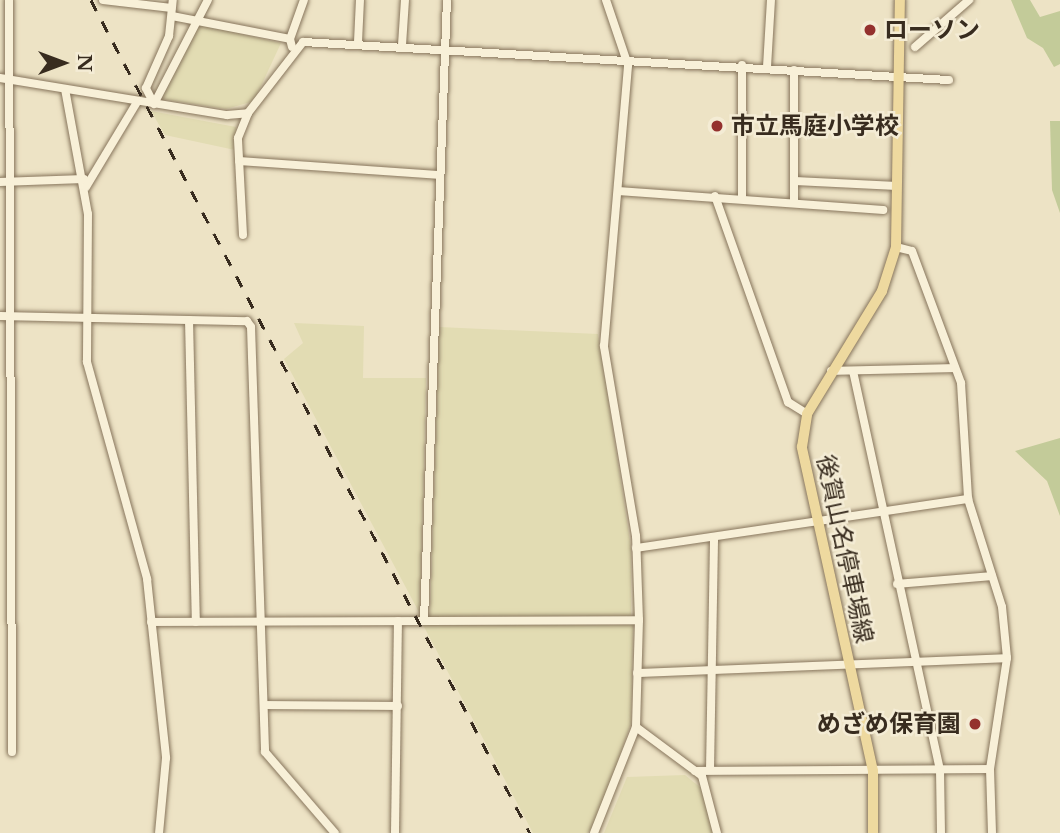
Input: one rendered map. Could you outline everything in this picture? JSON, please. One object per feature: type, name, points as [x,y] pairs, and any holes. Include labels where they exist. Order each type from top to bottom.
[{"type":"main road","name":"後賀山名停車場線","points":[[873,833],[873,771],[816,523],[802,447],[807,414],[881,291],[896,247],[900,0]]},
{"type":"street","points":[[9,0],[15,316],[12,752]]},
{"type":"street","points":[[103,0],[172,8],[195,21],[291,43],[358,42],[794,70],[897,74],[949,80]]},
{"type":"street","points":[[155,104],[208,0]]},
{"type":"street","points":[[243,235],[238,138],[248,113],[291,43],[304,0]]},
{"type":"street","points":[[358,42],[360,0]]},
{"type":"street","points":[[402,45],[405,0]]},
{"type":"street","points":[[424,620],[438,174],[447,0]]},
{"type":"street","points":[[594,833],[636,727],[639,620],[636,548],[604,346],[628,58],[606,0]]},
{"type":"street","points":[[766,67],[771,0]]},
{"type":"street","points":[[915,47],[969,0]]},
{"type":"street","points":[[155,104],[146,88],[172,8]]},
{"type":"street","points":[[741,199],[742,65]]},
{"type":"street","points":[[794,70],[794,203]]},
{"type":"street","points":[[0,78],[137,102],[248,113]]},
{"type":"street","points":[[65,89],[85,183],[89,374],[141,552],[151,622],[166,758],[159,833]]},
{"type":"street","points":[[85,183],[137,102]]},
{"type":"street","points":[[239,161],[438,174]]},
{"type":"street","points":[[795,180],[897,186]]},
{"type":"street","points":[[0,182],[85,183]]},
{"type":"street","points":[[618,191],[883,210]]},
{"type":"street","points":[[715,197],[788,402],[807,414]]},
{"type":"street","points":[[896,247],[912,251],[963,393],[968,499],[992,576],[1007,658],[990,769],[992,833]]},
{"type":"street","points":[[0,316],[247,321],[251,327],[268,760],[332,830]]},
{"type":"street","points":[[189,320],[196,622]]},
{"type":"street","points":[[831,371],[953,368]]},
{"type":"street","points":[[853,371],[880,513],[940,770],[941,833]]},
{"type":"street","points":[[636,548],[968,499]]},
{"type":"street","points":[[710,770],[714,537]]},
{"type":"street","points":[[897,584],[992,576]]},
{"type":"street","points":[[151,622],[639,620]]},
{"type":"street","points":[[396,833],[398,621]]},
{"type":"street","points":[[637,673],[712,665],[849,664],[1007,658]]},
{"type":"street","points":[[264,705],[398,706]]},
{"type":"street","points":[[636,727],[695,771],[710,790],[717,833]]},
{"type":"street","points":[[695,771],[990,769]]},
{"type":"shaded area","points":[[197,24],[281,43],[254,101],[226,109],[161,99]]},
{"type":"shaded area","points":[[151,111],[236,127],[235,150],[165,135]]},
{"type":"shaded area","points":[[294,323],[364,326],[363,378],[426,378],[420,614],[284,359],[303,343]]},
{"type":"shaded area","points":[[439,327],[598,334],[631,548],[631,616],[430,619]]},
{"type":"shaded area","points":[[422,623],[633,625],[631,723],[599,817],[588,833],[533,833]]},
{"type":"shaded area","points":[[685,775],[707,793],[714,833],[604,833],[627,777]]},
{"type":"green space","points":[[1011,0],[1030,0],[1040,17],[1060,11],[1060,64],[1054,67],[1043,48],[1027,38]]},
{"type":"green space","points":[[1050,121],[1060,121],[1060,213],[1052,190]]},
{"type":"green space","points":[[1060,438],[1060,516],[1047,481],[1015,451]]},
{"type":"railway","points":[[91,0],[530,833]]},
{"type":"place","name":"ローソン","points":[[870,30]]},
{"type":"place","name":"市立馬庭小学校","points":[[717,126]]},
{"type":"place","name":"めざめ保育園","points":[[975,724]]}]
